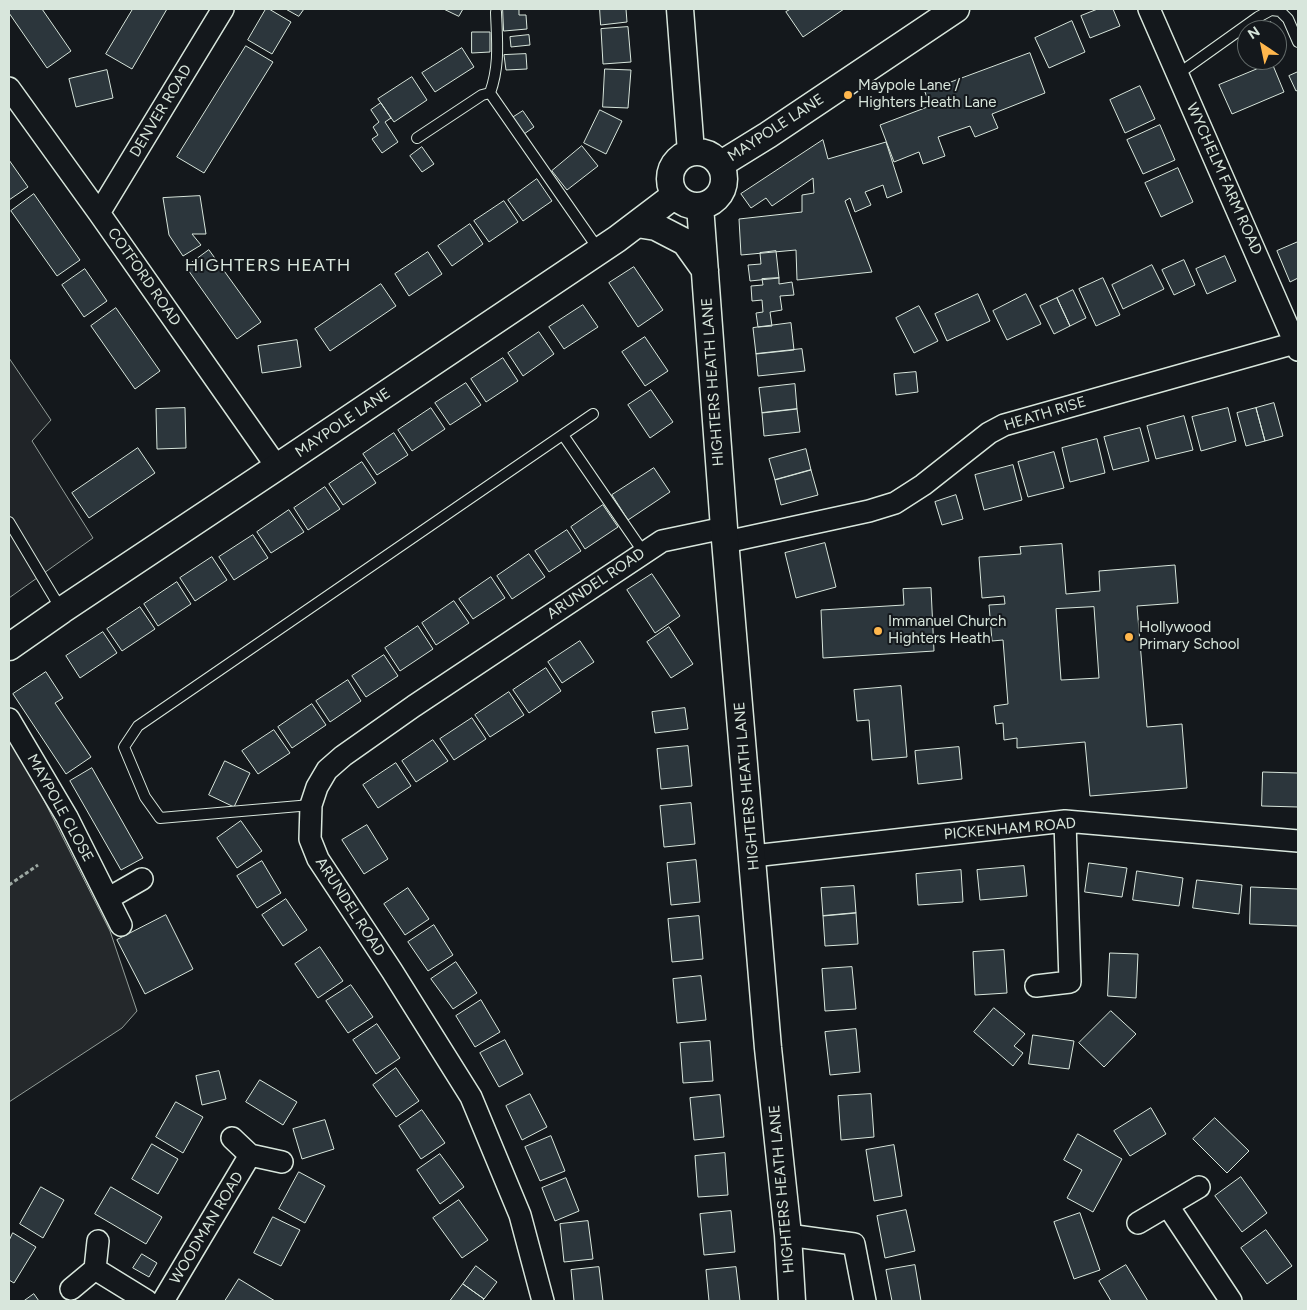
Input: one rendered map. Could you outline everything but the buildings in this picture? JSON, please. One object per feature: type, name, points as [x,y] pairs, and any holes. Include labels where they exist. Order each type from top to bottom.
[{"type":"street","name":"DENVER ROAD","points":[[99,213],[223,9]]},
{"type":"street","points":[[680,9],[691,152]]},
{"type":"street","name":"MAYPOLE LANE","points":[[721,164],[768,136],[956,9]]},
{"type":"street","name":"WYCHELM FARM ROAD","points":[[1149,9],[1296,346]]},
{"type":"street","name":"COTFORD ROAD","points":[[9,88],[277,467]]},
{"type":"street","points":[[691,152],[708,153],[721,164],[725,182],[722,191],[709,204],[700,206],[682,201],[675,195],[671,187],[670,178],[676,162],[682,156],[691,152]]},
{"type":"street","name":"MAYPOLE LANE","points":[[9,647],[600,250],[675,195]]},
{"type":"street","name":"HIGHTERS HEATH LANE","points":[[700,206],[725,535],[768,1048],[788,1235],[792,1301]]},
{"type":"street","points":[[636,224],[656,226],[685,242],[705,270]]},
{"type":"street","name":"HEATH RISE","points":[[725,535],[869,511],[895,503],[923,485],[989,433],[1004,425],[1296,346]]},
{"type":"street","name":"ARUNDEL ROAD","points":[[543,1301],[520,1216],[470,1097],[392,971],[318,860],[310,839],[311,805],[317,787],[326,770],[343,756],[414,706],[662,541],[725,535]]},
{"type":"street","name":"MAYPOLE CLOSE","points":[[9,719],[67,817],[121,925]]},
{"type":"street","points":[[1036,986],[1070,982],[1065,821]]},
{"type":"street","name":"PICKENHAM ROAD","points":[[753,856],[1065,821],[1298,841]]},
{"type":"street","points":[[109,898],[142,879]]},
{"type":"street","name":"WOODMAN ROAD","points":[[232,1138],[250,1155],[282,1162]]},
{"type":"street","name":"WOODMAN ROAD","points":[[163,1301],[250,1155]]},
{"type":"street","points":[[1138,1223],[1198,1187]]},
{"type":"street","points":[[1168,1206],[1231,1301]]},
{"type":"street","points":[[788,1235],[854,1244],[865,1301]]},
{"type":"street","points":[[71,1289],[95,1269],[98,1241]]},
{"type":"street","points":[[95,1269],[146,1301]]},
{"type":"lane","points":[[1178,74],[1218,47],[1244,26],[1271,10],[1280,11],[1288,19],[1298,42]]},
{"type":"lane","points":[[490,93],[496,78],[498,64],[496,12]]},
{"type":"lane","points":[[417,138],[482,95],[490,93]]},
{"type":"lane","points":[[490,93],[600,250]]},
{"type":"lane","points":[[311,805],[160,818],[145,797],[124,746],[138,726],[593,414]]},
{"type":"lane","points":[[563,435],[644,553]]},
{"type":"lane","points":[[9,522],[62,610]]},
{"type":"path","points":[[9,885],[38,865]]},
{"type":"shaded area","points":[[9,358],[51,420],[32,441],[93,538],[9,598]]},
{"type":"shaded area","points":[[9,731],[110,931],[137,1011],[122,1028],[9,1102]]},
{"type":"place","name":"Maypole Lane / Highters Heath Lane","points":[[848,95]]},
{"type":"place","name":"Immanuel Church Highters Heath","points":[[878,631]]},
{"type":"place","name":"Hollywood Primary School","points":[[1129,637]]},
{"type":"district","name":"HIGHTERS HEATH","points":[[268,266]]}]
